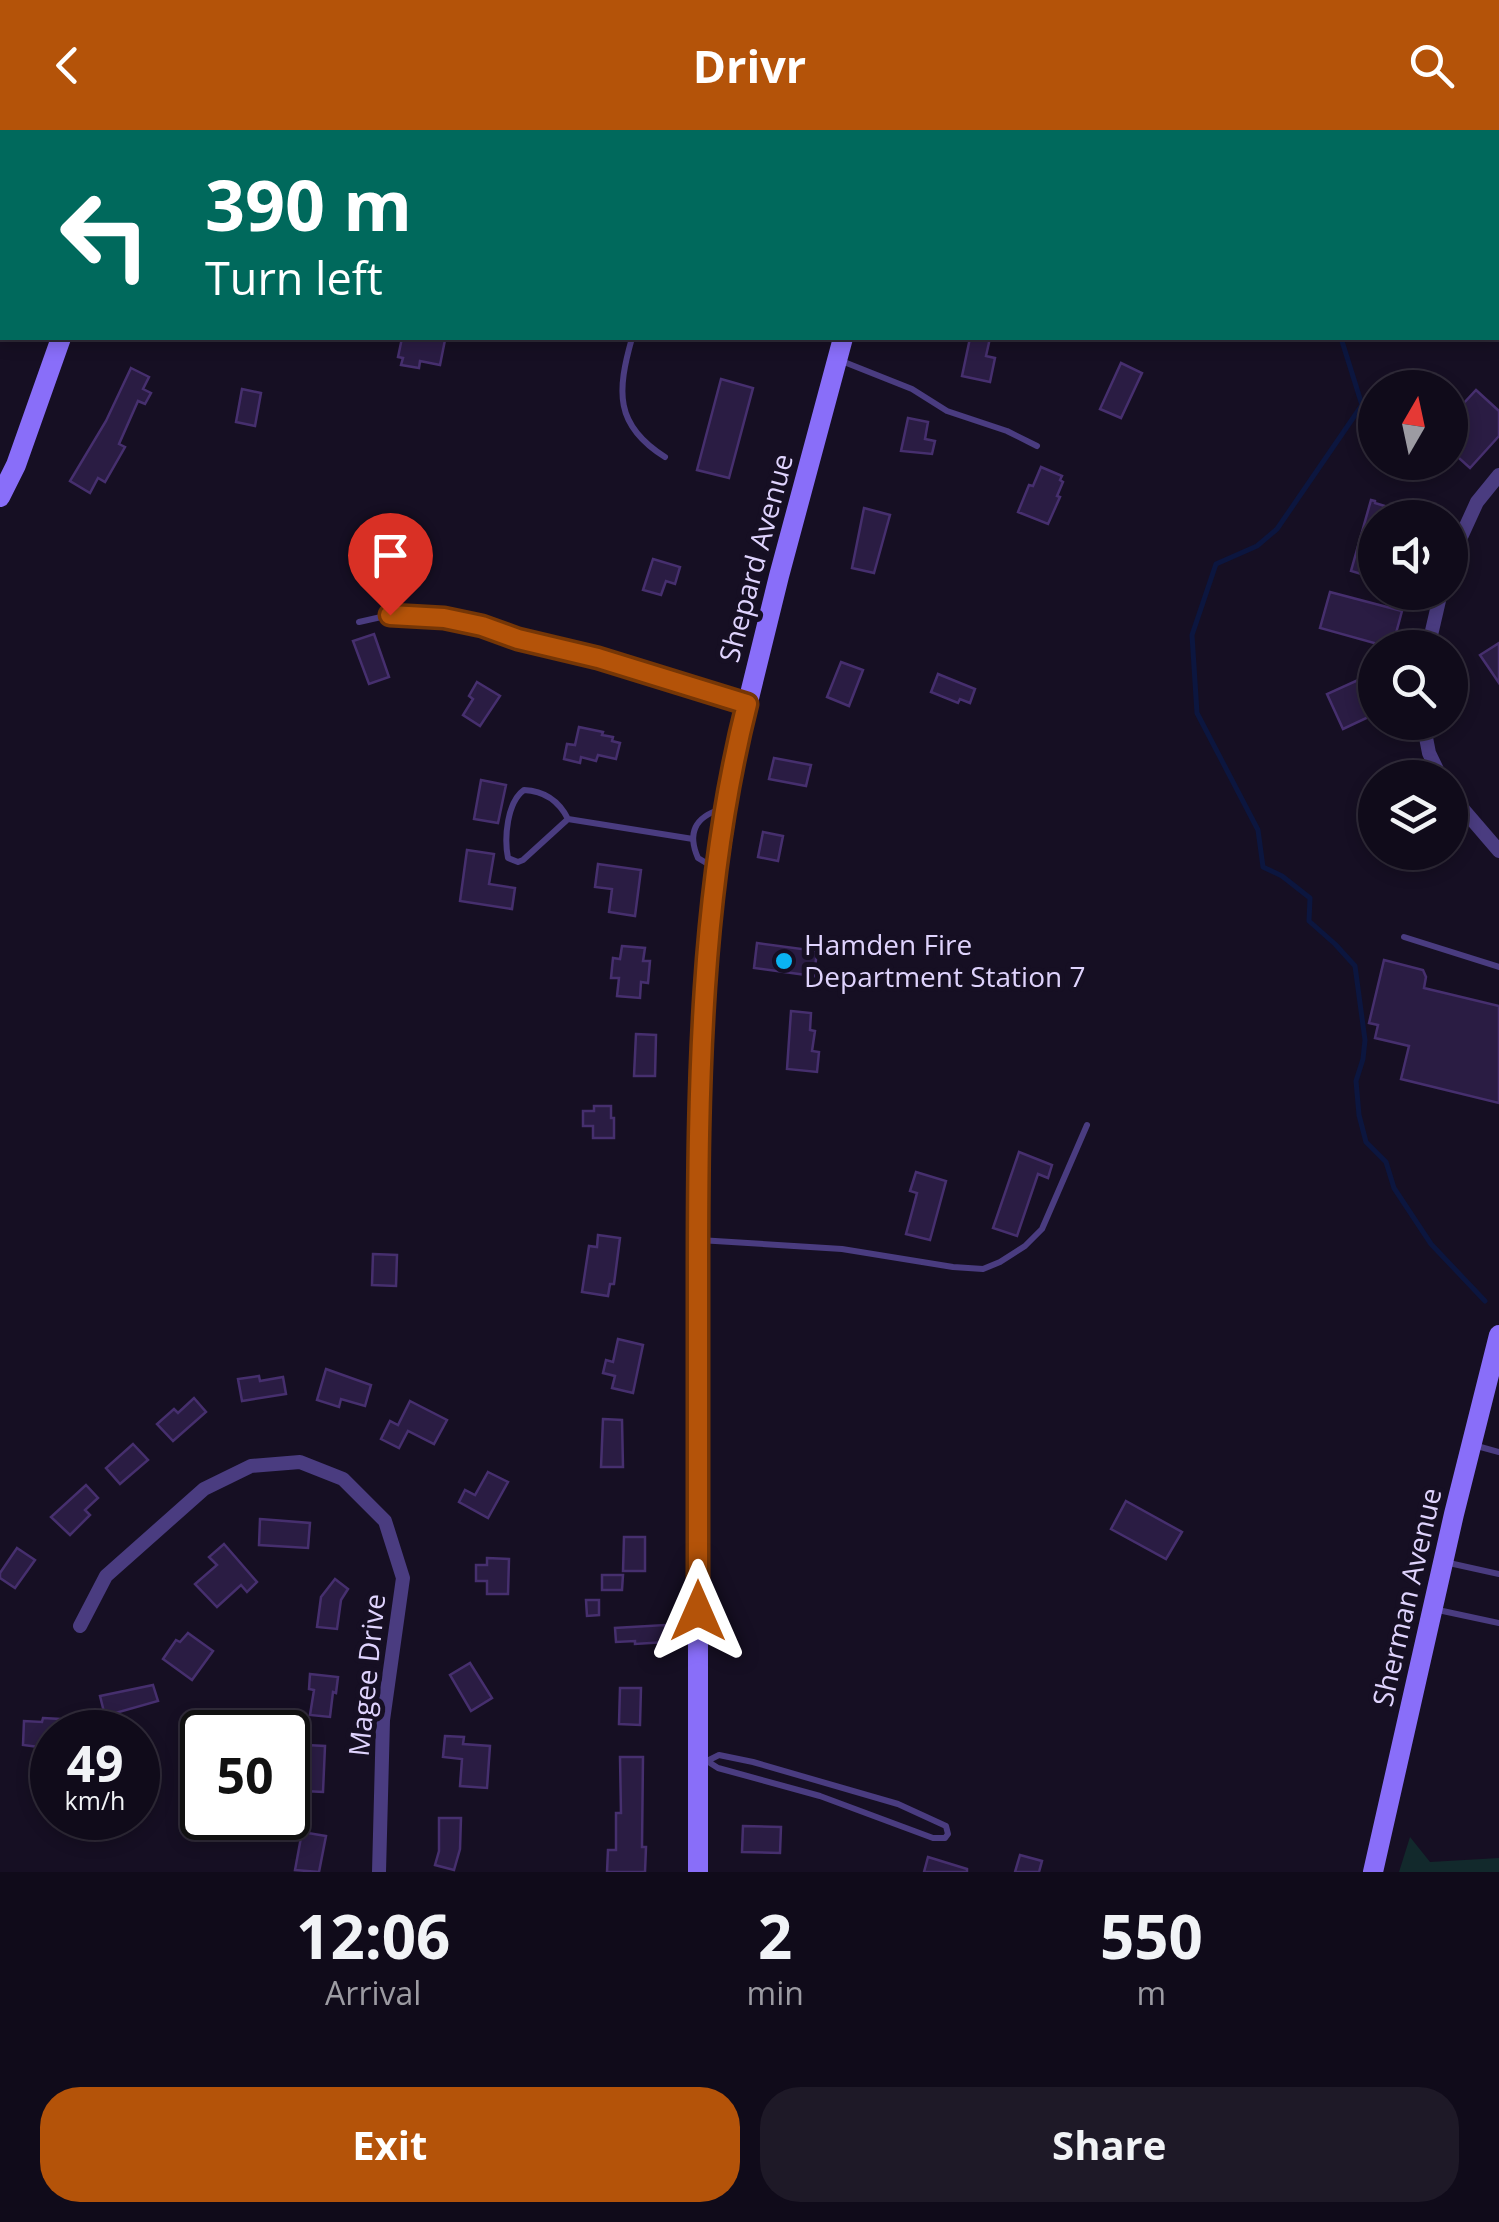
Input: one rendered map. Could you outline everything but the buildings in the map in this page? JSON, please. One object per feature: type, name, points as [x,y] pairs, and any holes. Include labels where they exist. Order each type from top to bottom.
[{"type":"main road","points":[[0,497],[16,465],[60,340]]},
{"type":"main road","name":"Shepard Avenue","points":[[698,1872],[703,1760],[698,1100],[711,916],[734,759],[842,340]]},
{"type":"main road","name":"Sherman Avenue","points":[[1373,1872],[1470,1444],[1499,1334]]},
{"type":"street","points":[[1468,520],[1476,502],[1499,475]]},
{"type":"street","points":[[1468,815],[1499,850]]},
{"type":"street","name":"Magee Drive","points":[[80,1626],[106,1576],[204,1489],[250,1466],[300,1462],[343,1479],[384,1520],[403,1578],[383,1720],[380,1872]]},
{"type":"lane","points":[[632,340],[622,394],[627,420],[637,435],[665,457]]},
{"type":"lane","points":[[837,359],[912,388],[947,410],[1018,435],[1037,446]]},
{"type":"lane","points":[[359,622],[390,615],[444,618],[482,626],[747,704]]},
{"type":"lane","points":[[532,790],[548,796],[562,806],[568,819],[524,860],[508,858],[512,806],[519,792],[532,790]]},
{"type":"lane","points":[[718,869],[698,858],[693,839],[703,816],[726,808]]},
{"type":"lane","points":[[568,819],[693,839]]},
{"type":"lane","points":[[1404,937],[1499,967]]},
{"type":"lane","points":[[698,1240],[842,1249],[984,1269],[1025,1246],[1042,1228],[1086,1125]]},
{"type":"lane","points":[[1470,1444],[1499,1452]]},
{"type":"lane","points":[[1443,1562],[1499,1574]]},
{"type":"lane","points":[[1432,1609],[1499,1623]]},
{"type":"lane","points":[[719,1755],[753,1762],[898,1804],[946,1826],[948,1834],[933,1838],[820,1796],[718,1768],[703,1760],[719,1755]]},
{"type":"green space","points":[[1410,1837],[1430,1862],[1499,1858],[1499,1872],[1399,1872]]},
{"type":"waterway","points":[[1342,340],[1362,405],[1277,529],[1257,546],[1216,564],[1192,635],[1197,713],[1258,830],[1263,867],[1310,898],[1309,921],[1355,966],[1365,1040],[1356,1081],[1366,1142],[1386,1162],[1394,1188],[1431,1244],[1485,1301]]},
{"type":"place","name":"Hamden Fire Department Station 7","points":[[784,961]]},
{"type":"route","points":[[390,615],[444,618],[482,626],[747,704],[734,759],[711,916],[698,1100],[698,1611]]}]
